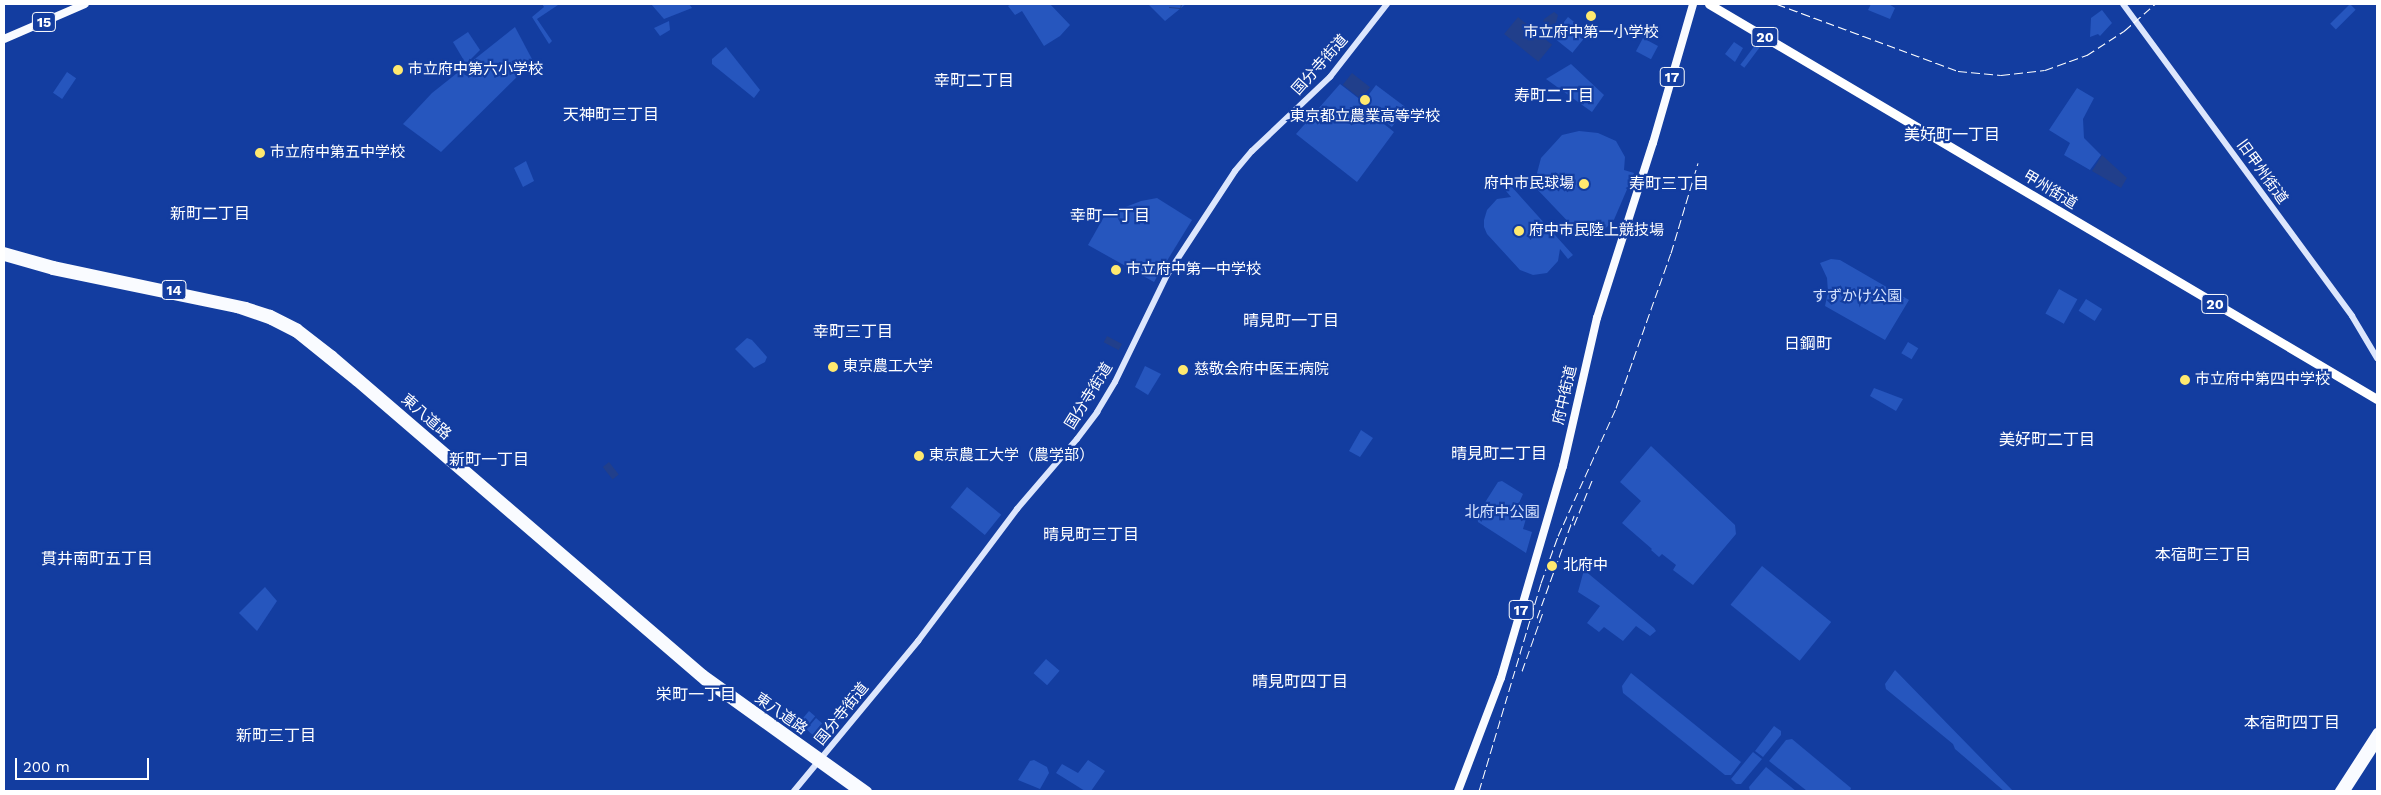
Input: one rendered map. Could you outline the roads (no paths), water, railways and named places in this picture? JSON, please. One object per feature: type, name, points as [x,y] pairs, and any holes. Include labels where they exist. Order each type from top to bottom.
[{"type":"highway","name":"甲州街道","points":[[1709,4],[2377,400]]},
{"type":"main road","name":"15","points":[[4,39],[85,4]]},
{"type":"main road","name":"国分寺街道","points":[[794,791],[918,642],[1017,509],[1097,412],[1115,382],[1167,275],[1235,171],[1252,151],[1330,77],[1387,4]]},
{"type":"main road","name":"府中街道","points":[[1458,791],[1487,722],[1504,668],[1563,466],[1597,318],[1653,143],[1693,4]]},
{"type":"main road","name":"旧甲州街道","points":[[2123,4],[2352,316],[2377,358]]},
{"type":"main road","name":"東八道路","points":[[4,251],[53,265],[246,306],[289,323],[334,355],[702,676]]},
{"type":"main road","name":"東八道路","points":[[4,257],[53,271],[237,309],[271,321],[295,333],[314,346],[702,676],[820,761],[857,791]]},
{"type":"main road","points":[[2339,791],[2377,732]]},
{"type":"main road","points":[[2346,791],[2377,743]]},
{"type":"main road","name":"東八道路","points":[[820,761],[868,791]]},
{"type":"waterway","points":[[1169,7],[1180,8],[1181,4]]},
{"type":"railway","points":[[1777,4],[1958,71],[2001,75],[2045,70],[2087,55],[2124,31],[2155,4]]},
{"type":"railway","points":[[1479,791],[1541,583],[1558,536],[1616,408],[1671,253],[1698,163]]},
{"type":"railway","points":[[1574,525],[1593,478]]},
{"type":"railway","points":[[1537,618],[1574,516]]},
{"type":"railway","points":[[1522,671],[1543,612]]},
{"type":"place","name":"市立府中第一小学校","points":[[1591,16]]},
{"type":"place","name":"市立府中第六小学校","points":[[398,70]]},
{"type":"place","name":"東京都立農業高等学校","points":[[1365,100]]},
{"type":"place","name":"市立府中第五中学校","points":[[260,153]]},
{"type":"place","name":"府中市民球場","points":[[1584,184]]},
{"type":"place","name":"府中市民陸上競技場","points":[[1519,231]]},
{"type":"place","name":"市立府中第一中学校","points":[[1116,270]]},
{"type":"place","name":"東京農工大学","points":[[833,367]]},
{"type":"place","name":"慈敬会府中医王病院","points":[[1183,370]]},
{"type":"place","name":"市立府中第四中学校","points":[[2185,380]]},
{"type":"place","name":"東京農工大学（農学部）","points":[[919,456]]},
{"type":"place","name":"北府中","points":[[1552,566]]},
{"type":"district","name":"幸町二丁目","points":[[974,81]]},
{"type":"district","name":"寿町二丁目","points":[[1554,96]]},
{"type":"district","name":"天神町三丁目","points":[[611,115]]},
{"type":"district","name":"美好町一丁目","points":[[1952,135]]},
{"type":"district","name":"寿町三丁目","points":[[1669,184]]},
{"type":"district","name":"新町二丁目","points":[[210,214]]},
{"type":"district","name":"幸町一丁目","points":[[1110,216]]},
{"type":"district","name":"晴見町一丁目","points":[[1291,321]]},
{"type":"district","name":"幸町三丁目","points":[[853,332]]},
{"type":"district","name":"日鋼町","points":[[1808,344]]},
{"type":"district","name":"美好町二丁目","points":[[2047,440]]},
{"type":"district","name":"晴見町二丁目","points":[[1499,454]]},
{"type":"district","name":"新町一丁目","points":[[489,460]]},
{"type":"district","name":"晴見町三丁目","points":[[1091,535]]},
{"type":"district","name":"本宿町三丁目","points":[[2203,555]]},
{"type":"district","name":"貫井南町五丁目","points":[[97,559]]},
{"type":"district","name":"晴見町四丁目","points":[[1300,682]]},
{"type":"district","name":"栄町一丁目","points":[[696,695]]},
{"type":"district","name":"本宿町四丁目","points":[[2292,723]]},
{"type":"district","name":"新町三丁目","points":[[276,736]]},
{"type":"park label","name":"すずかけ公園","points":[[1857,297]]},
{"type":"park label","name":"北府中公園","points":[[1502,513]]}]
